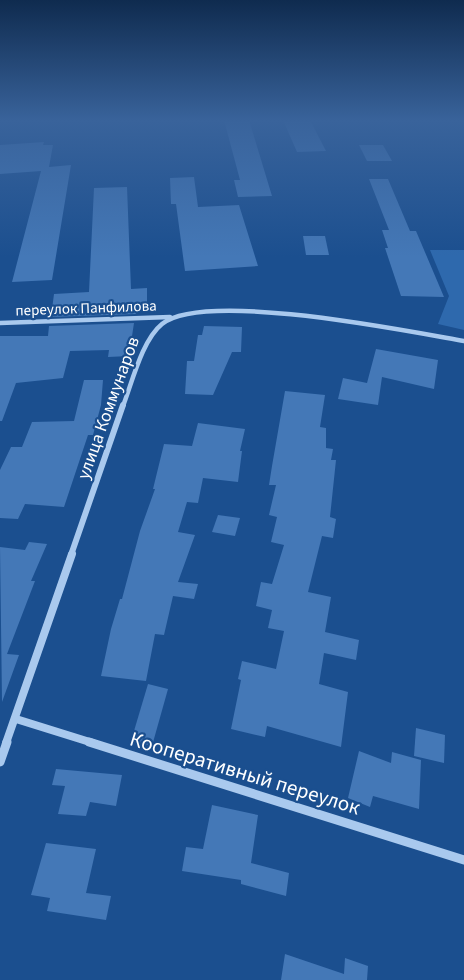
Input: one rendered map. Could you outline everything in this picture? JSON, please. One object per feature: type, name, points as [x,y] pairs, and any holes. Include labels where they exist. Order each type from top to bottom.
[{"type":"street","name":"улица Коммунаров","points":[[0,762],[144,349],[152,333],[173,317],[200,311],[219,310],[332,318],[464,341]]},
{"type":"street","name":"переулок Панфилова","points":[[0,323],[173,317]]},
{"type":"street","name":"Кооперативный переулок","points":[[16,719],[464,860]]},
{"type":"shaded area","points":[[430,250],[464,250],[464,330],[438,324],[449,296]]},
{"type":"building","points":[[0,166],[71,166],[52,280],[12,282],[41,171],[0,174]]},
{"type":"building","points":[[236,166],[263,166],[272,196],[238,197],[234,180],[240,180]]},
{"type":"building","points":[[194,177],[198,207],[239,205],[258,266],[185,271],[176,204],[171,204],[170,178]]},
{"type":"building","points":[[369,179],[388,179],[410,231],[416,231],[444,297],[401,296],[385,248],[388,248],[382,230],[389,230]]},
{"type":"building","points":[[127,187],[131,289],[147,288],[147,303],[137,304],[136,314],[51,317],[54,294],[89,292],[94,188]]},
{"type":"building","points":[[303,236],[325,236],[329,255],[306,255]]},
{"type":"building","points":[[134,323],[129,356],[108,357],[109,350],[70,351],[63,378],[16,383],[2,421],[0,421],[0,336],[48,336],[49,326]]},
{"type":"building","points":[[204,326],[242,327],[241,352],[232,352],[213,395],[185,394],[187,361],[194,361],[198,335],[202,335]]},
{"type":"building","points":[[376,349],[438,360],[434,389],[382,377],[378,405],[338,399],[343,378],[367,383]]},
{"type":"building","points":[[84,380],[103,380],[101,405],[93,435],[88,435],[64,507],[25,504],[18,519],[0,518],[0,470],[11,447],[22,447],[32,422],[74,421]]},
{"type":"building","points":[[285,391],[325,395],[320,427],[326,428],[326,448],[333,449],[331,460],[336,460],[330,517],[336,519],[333,538],[322,536],[308,592],[331,597],[325,632],[359,640],[356,660],[324,653],[319,684],[348,692],[341,747],[267,726],[265,737],[231,729],[241,680],[238,679],[242,661],[276,669],[284,631],[268,628],[272,610],[256,606],[261,582],[272,584],[284,545],[271,542],[277,517],[269,515],[276,485],[269,485]]},
{"type":"building","points":[[198,423],[245,429],[240,451],[242,451],[238,482],[203,478],[198,503],[187,502],[178,532],[195,535],[178,582],[198,584],[194,599],[173,596],[164,635],[155,634],[146,681],[101,676],[111,629],[155,489],[153,489],[164,444],[192,446]]},
{"type":"building","points":[[218,515],[240,518],[235,536],[212,532]]},
{"type":"building","points":[[29,542],[47,544],[31,581],[35,581],[7,654],[19,655],[2,702],[0,547],[25,550]]},
{"type":"building","points":[[148,684],[168,689],[152,746],[131,741]]},
{"type":"building","points":[[416,728],[445,735],[444,763],[414,756]]},
{"type":"building","points":[[359,751],[391,763],[392,752],[421,760],[419,809],[373,796],[370,807],[348,798]]},
{"type":"building","points":[[56,769],[122,775],[116,806],[90,802],[86,816],[58,814],[65,786],[52,785]]},
{"type":"building","points":[[212,805],[258,815],[251,863],[289,873],[286,896],[241,884],[241,880],[182,871],[186,847],[203,849]]},
{"type":"building","points":[[46,843],[96,849],[86,893],[111,896],[106,920],[47,911],[50,898],[31,895]]},
{"type":"building","points":[[285,954],[344,974],[345,958],[368,966],[367,980],[281,980]]}]
